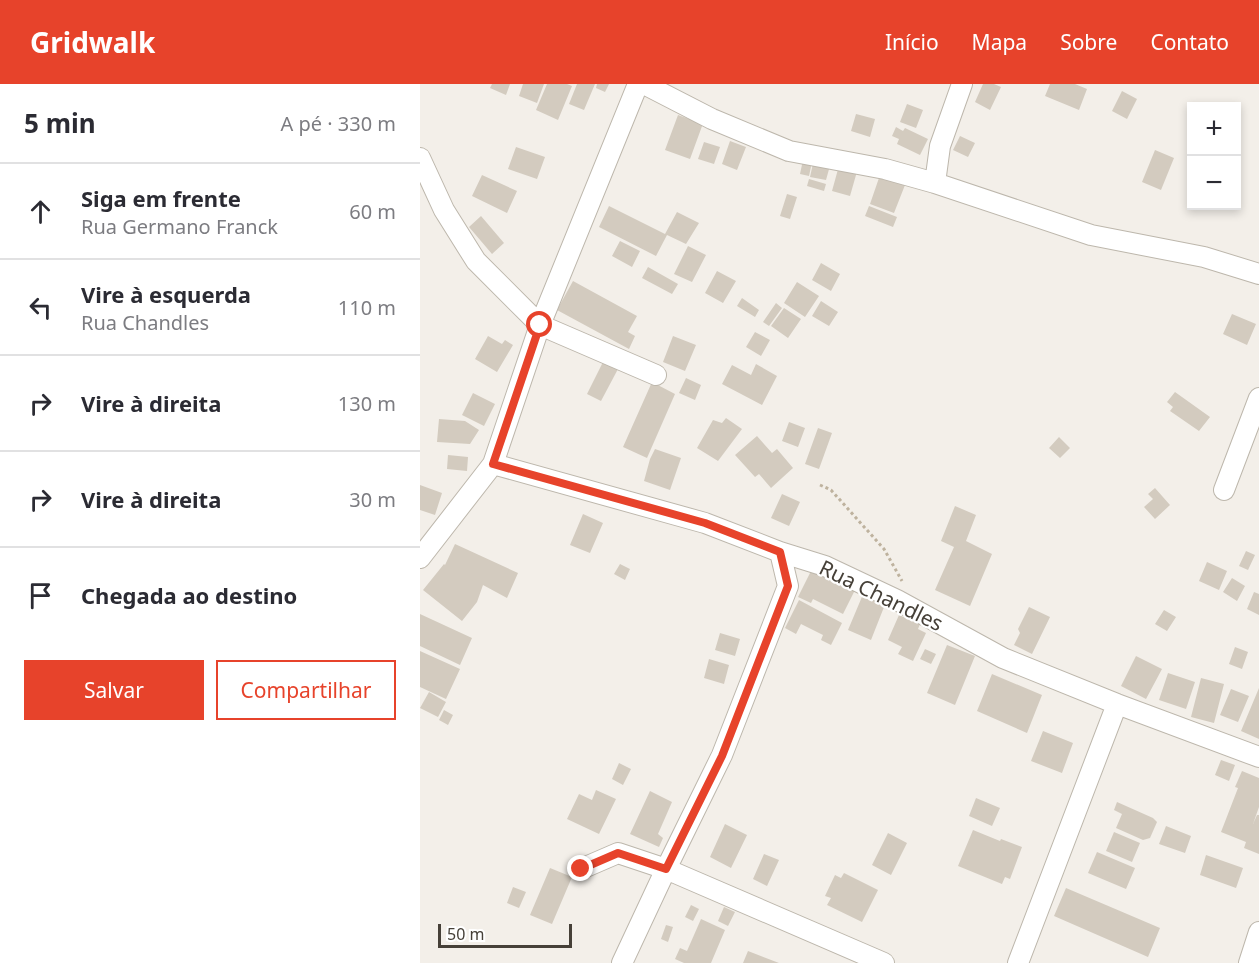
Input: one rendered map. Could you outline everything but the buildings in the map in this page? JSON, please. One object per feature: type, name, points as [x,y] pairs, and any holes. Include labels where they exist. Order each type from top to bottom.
[{"type":"street","points":[[420,558],[493,464],[540,325],[638,84]]},
{"type":"street","points":[[644,84],[712,119],[789,151],[885,169],[936,183],[1091,235],[1204,257],[1259,274]]},
{"type":"street","points":[[936,183],[940,146],[962,84]]},
{"type":"street","points":[[420,158],[444,210],[476,261],[540,325],[656,375]]},
{"type":"street","points":[[1224,490],[1259,398]]},
{"type":"street","name":"Rua Chandles","points":[[493,464],[705,523],[780,552],[825,566],[897,600],[1003,658],[1259,757]]},
{"type":"street","points":[[622,963],[722,756],[788,586],[780,552]]},
{"type":"street","points":[[1018,963],[1118,704]]},
{"type":"street","points":[[581,869],[618,853],[666,869],[884,963]]},
{"type":"street","points":[[1249,963],[1259,932]]},
{"type":"path","points":[[820,485],[831,490],[885,549],[902,582],[897,600]]},
{"type":"route","points":[[540,325],[493,464],[705,523],[780,552],[788,586],[722,756],[666,869],[618,853],[581,869]]}]
